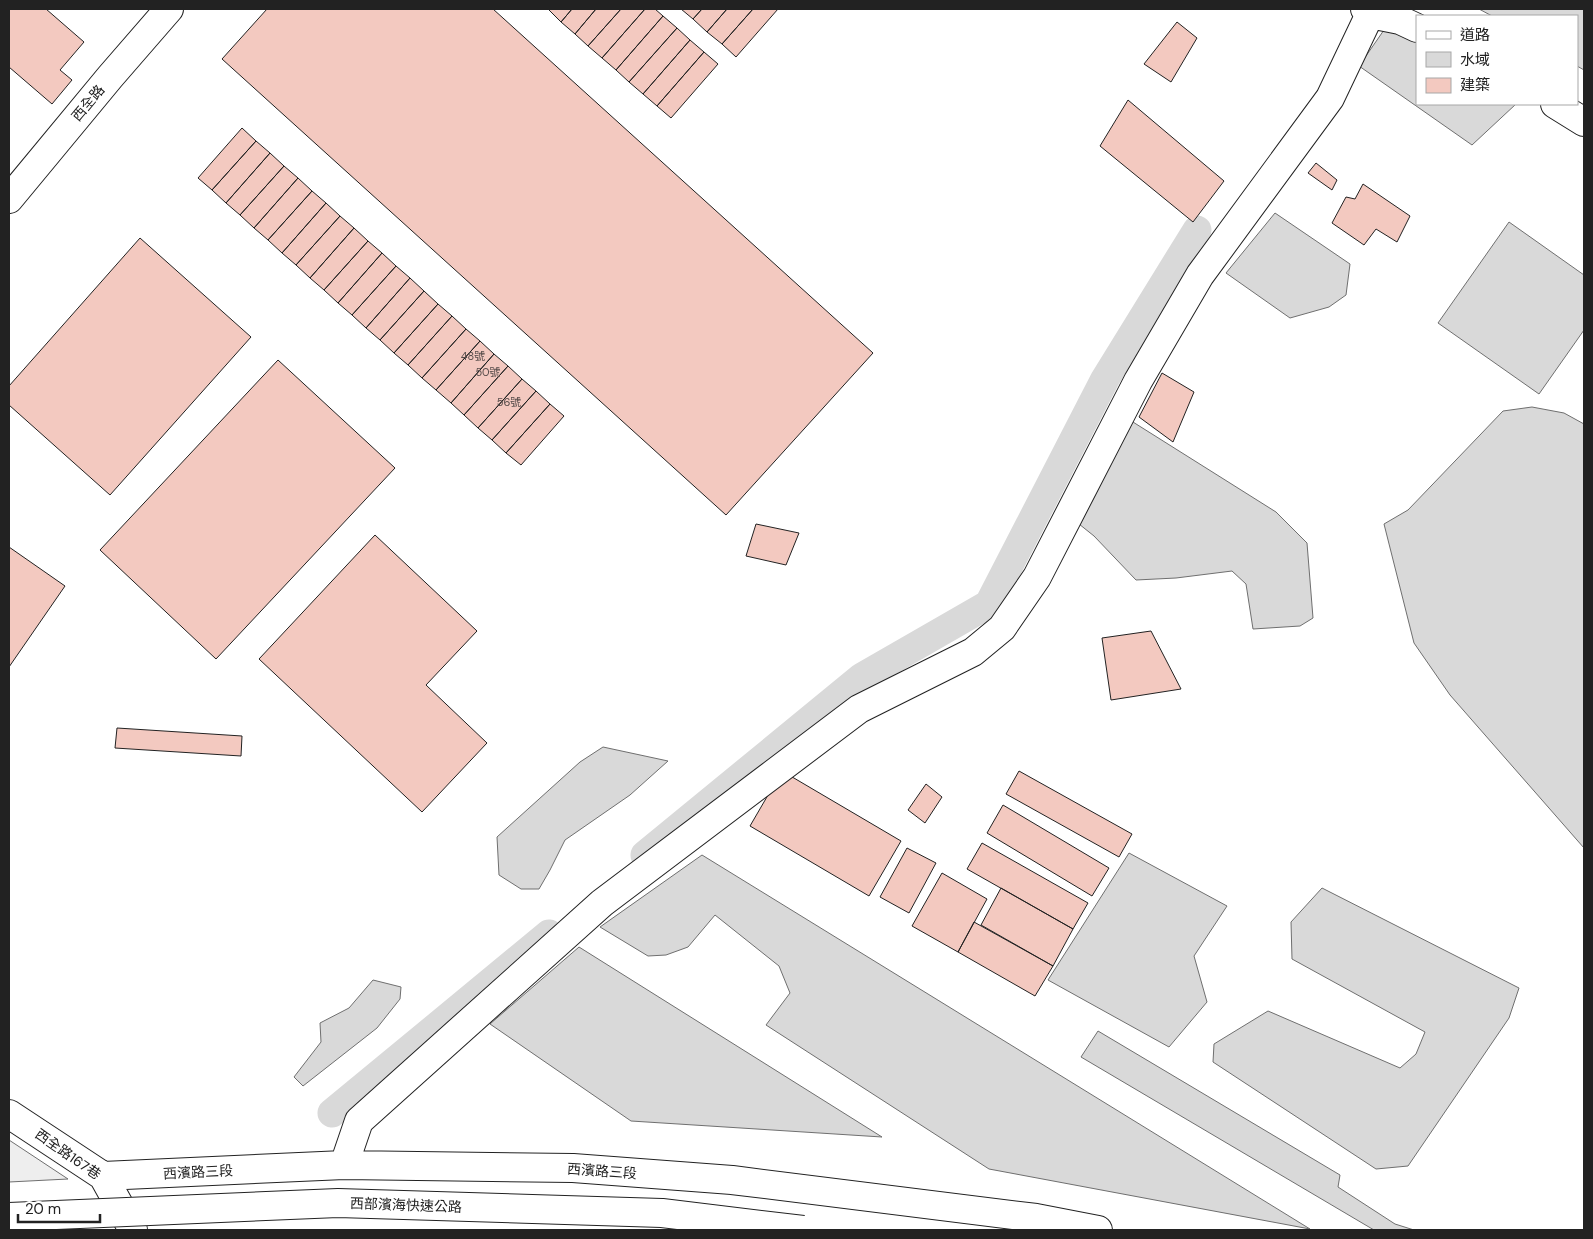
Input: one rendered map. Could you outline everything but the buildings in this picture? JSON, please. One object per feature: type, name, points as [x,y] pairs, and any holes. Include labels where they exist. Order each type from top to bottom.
[{"type":"main road","name":"西全路","points":[[9,199],[169,9]]},
{"type":"main road","points":[[344,1165],[359,1121],[602,903],[859,709],[973,652],[1002,628],[1037,577],[1138,381],[1200,275],[1330,98],[1367,11],[1400,20],[1416,28]]},
{"type":"main road","points":[[1557,105],[1584,122]]},
{"type":"main road","name":"西全路167巷","points":[[9,1114],[103,1176],[133,1230]]},
{"type":"main road","name":"西濱路三段","points":[[103,1176],[344,1165],[573,1168],[732,1180],[1036,1218],[1098,1230]]},
{"type":"main road","name":"西部濱海快速公路","points":[[9,1217],[338,1203],[662,1213],[802,1230]]},
{"type":"shaded area","points":[[9,1140],[68,1179],[9,1182]]},
{"type":"water","points":[[1479,9],[1584,9],[1584,70],[1578,67],[1578,15],[1490,15]]},
{"type":"water","points":[[1393,17],[1416,30],[1416,105],[1515,105],[1472,145],[1359,66]]},
{"type":"water","points":[[1275,213],[1350,264],[1346,295],[1329,307],[1290,318],[1226,273]]},
{"type":"water","points":[[1509,222],[1584,275],[1584,330],[1539,394],[1438,323]]},
{"type":"water","points":[[1532,407],[1564,413],[1584,424],[1584,848],[1450,695],[1414,643],[1384,524],[1408,510],[1503,411]]},
{"type":"water","points":[[1125,417],[1276,512],[1307,543],[1313,618],[1300,626],[1253,629],[1246,584],[1232,571],[1176,578],[1136,580],[1094,536],[1074,520]]},
{"type":"water","points":[[603,747],[668,761],[630,795],[565,840],[539,889],[521,889],[499,875],[497,837],[580,762]]},
{"type":"water","points":[[1129,853],[1227,906],[1194,956],[1207,1002],[1169,1047],[1048,980]]},
{"type":"water","points":[[702,855],[1310,1229],[989,1169],[766,1025],[790,993],[779,966],[715,915],[688,947],[666,955],[648,956],[600,927]]},
{"type":"water","points":[[1322,888],[1519,988],[1509,1018],[1408,1166],[1376,1169],[1213,1062],[1214,1044],[1268,1011],[1400,1068],[1416,1054],[1425,1032],[1292,959],[1291,922]]},
{"type":"water","points":[[579,947],[882,1137],[631,1121],[490,1024]]},
{"type":"water","points":[[373,980],[401,987],[400,999],[377,1028],[303,1086],[294,1077],[321,1042],[320,1023],[349,1008]]},
{"type":"water","points":[[1098,1031],[1340,1175],[1338,1187],[1395,1224],[1414,1230],[1374,1230],[1081,1057]]},
{"type":"waterway","points":[[645,855],[862,677],[989,604],[1105,379],[1197,230]]},
{"type":"waterway","points":[[332,1113],[549,934]]}]
